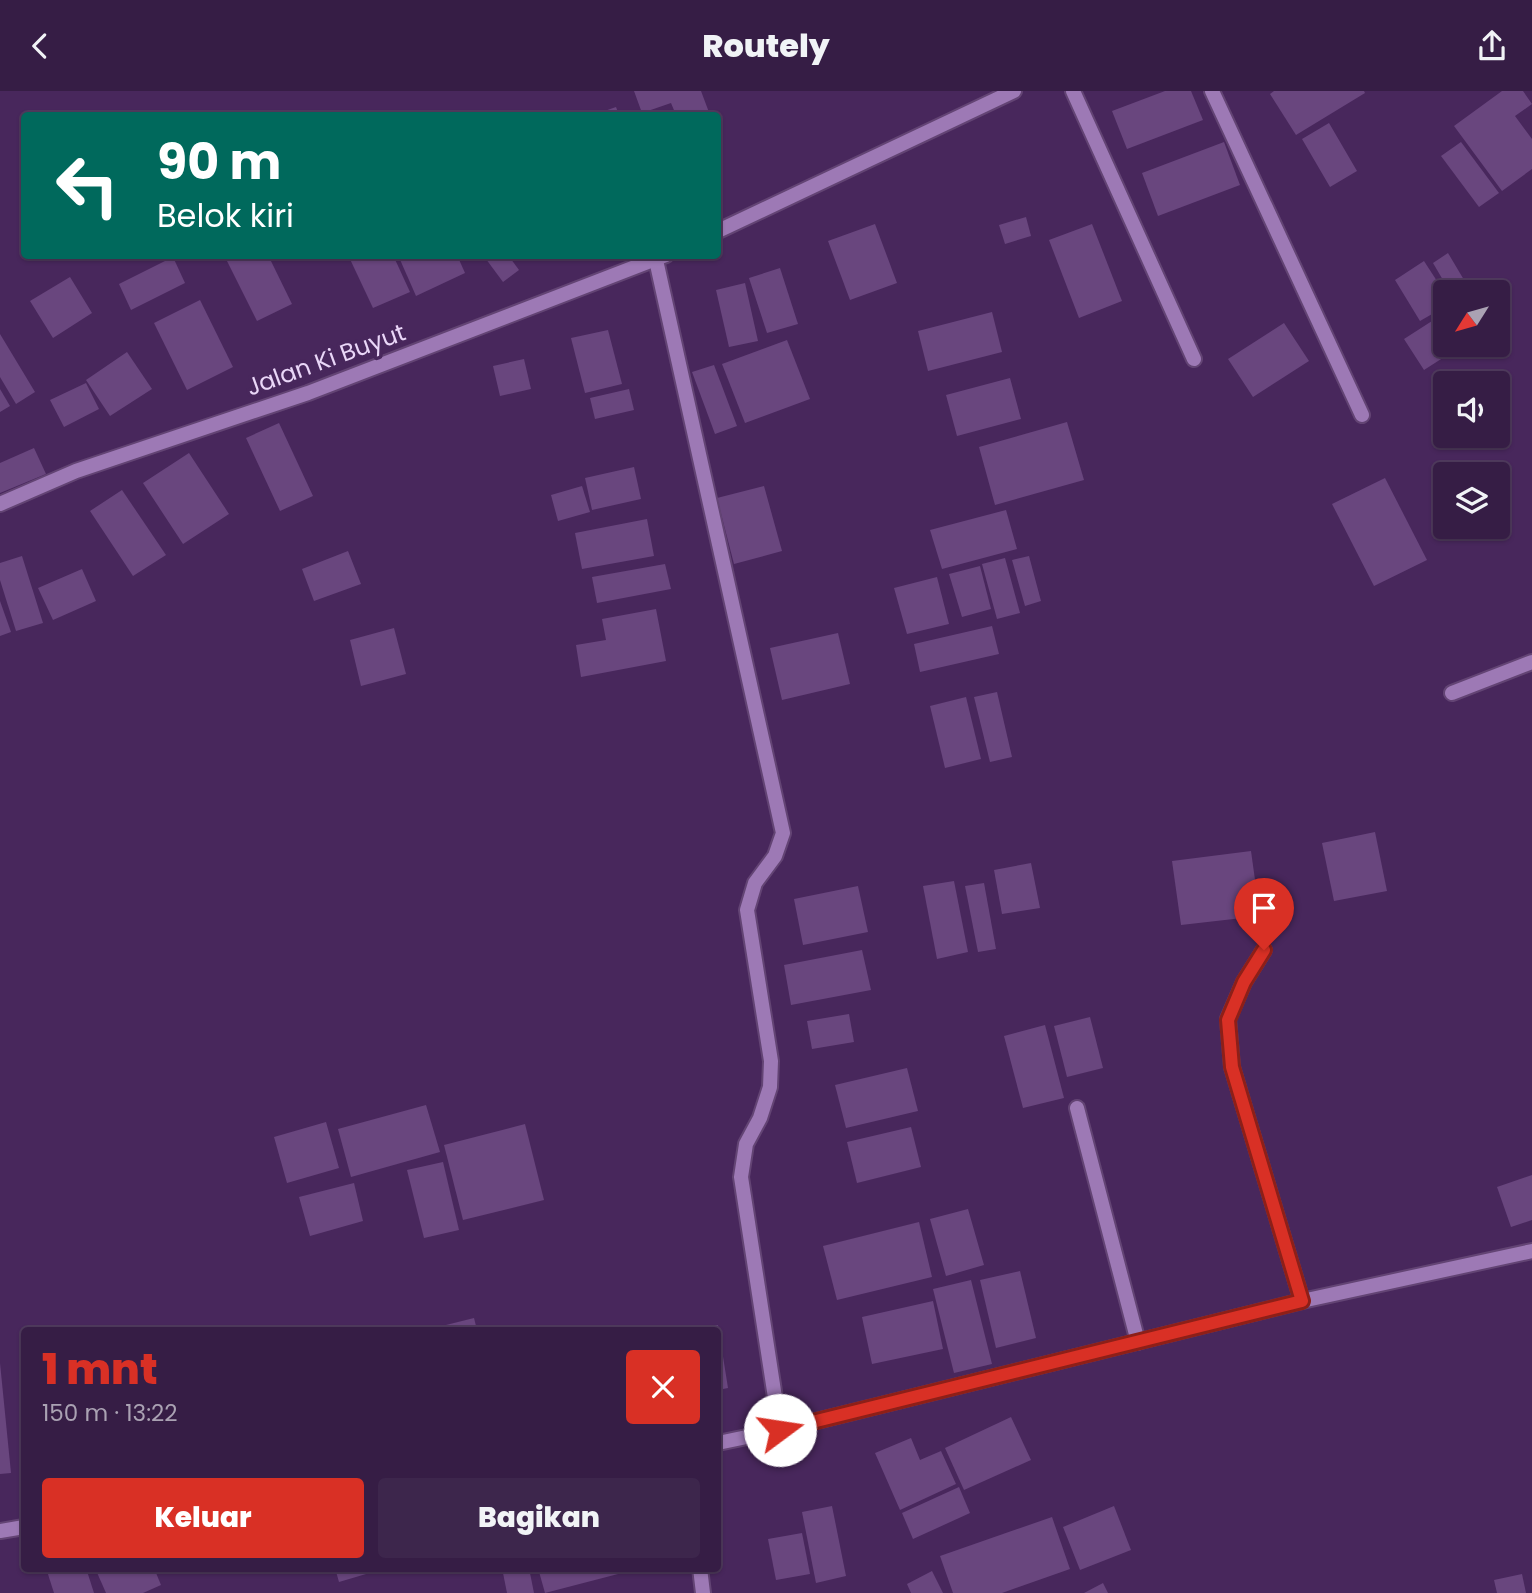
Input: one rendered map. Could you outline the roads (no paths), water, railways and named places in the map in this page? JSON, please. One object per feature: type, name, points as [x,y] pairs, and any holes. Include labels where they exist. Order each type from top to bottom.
[{"type":"street","points":[[721,230],[1014,91]]},
{"type":"street","points":[[1073,91],[1194,359]]},
{"type":"street","points":[[1212,91],[1362,415]]},
{"type":"street","name":"Jalan Ki Buyut","points":[[0,503],[76,471],[308,393],[658,259]]},
{"type":"street","points":[[661,259],[783,833],[775,856],[755,883],[747,910],[771,1061],[770,1087],[760,1118],[746,1144],[741,1177],[780,1430]]},
{"type":"street","points":[[1452,693],[1532,662]]},
{"type":"street","points":[[1264,950],[1244,982],[1228,1020],[1232,1067],[1302,1301]]},
{"type":"street","points":[[1077,1108],[1138,1342]]},
{"type":"street","points":[[721,1442],[1302,1301],[1532,1251]]},
{"type":"street","points":[[0,1531],[21,1528]]},
{"type":"street","points":[[700,1572],[703,1593]]}]
